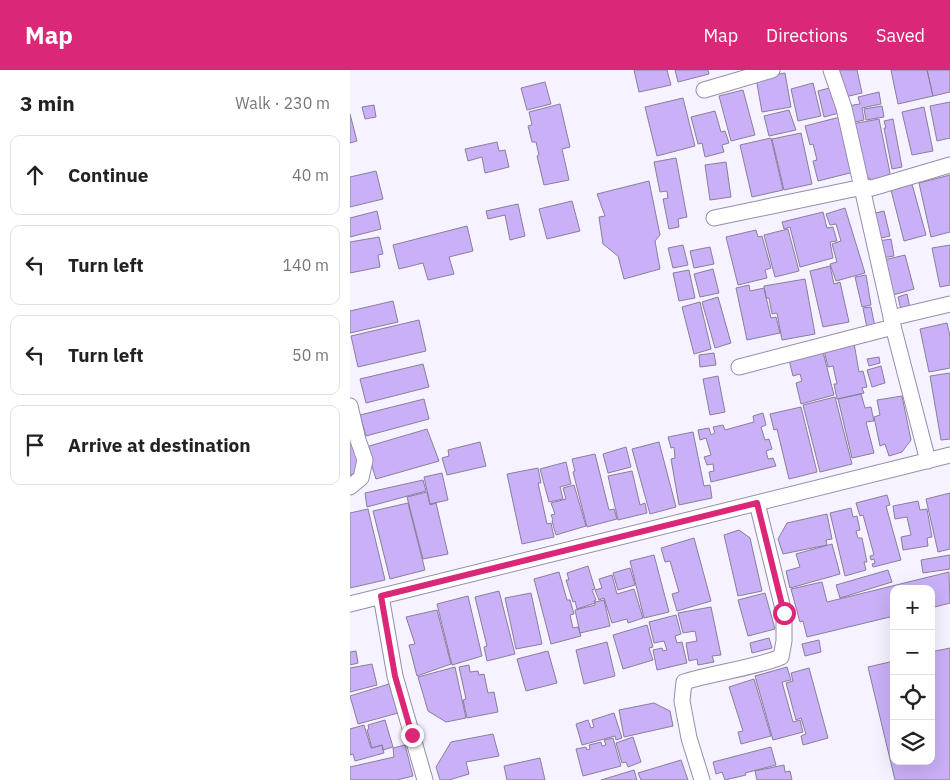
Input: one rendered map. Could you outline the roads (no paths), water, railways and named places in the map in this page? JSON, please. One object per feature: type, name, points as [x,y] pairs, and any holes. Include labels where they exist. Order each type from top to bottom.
[{"type":"street","points":[[704,90],[772,70]]},
{"type":"street","points":[[831,70],[844,108],[892,323],[928,461]]},
{"type":"street","points":[[714,218],[863,187],[872,188],[950,165]]},
{"type":"street","points":[[739,367],[892,323],[950,304]]},
{"type":"street","points":[[350,406],[365,460],[362,478],[350,487]]},
{"type":"street","points":[[350,604],[950,455]]},
{"type":"street","points":[[702,780],[688,738],[682,701],[684,682],[710,674],[761,665],[781,657],[784,641],[784,613],[757,503]]},
{"type":"street","points":[[381,596],[395,676],[425,780]]}]
